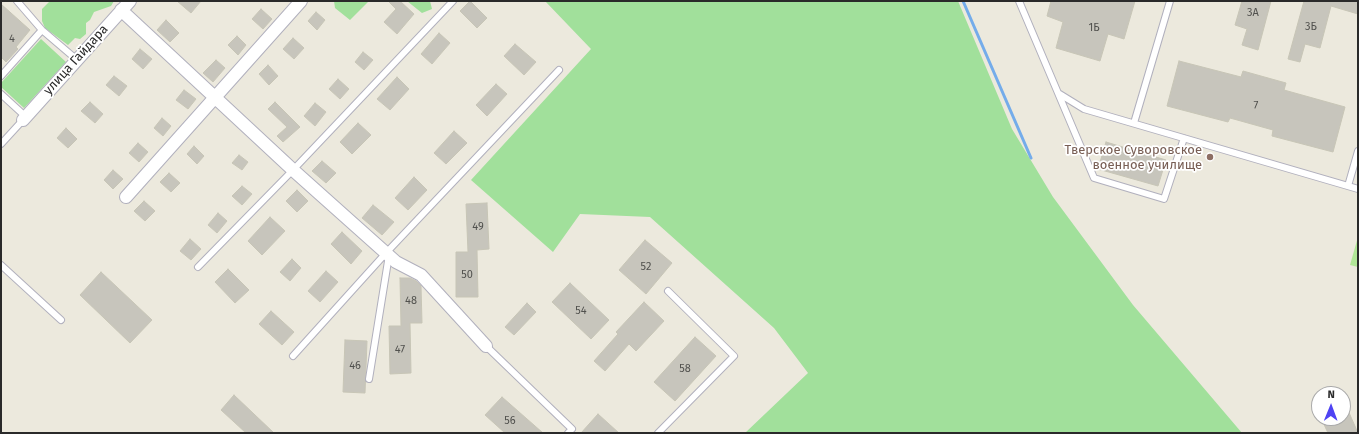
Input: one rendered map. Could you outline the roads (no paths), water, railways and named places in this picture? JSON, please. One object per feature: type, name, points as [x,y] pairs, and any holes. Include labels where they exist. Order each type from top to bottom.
[{"type":"street","name":"улица Гайдара","points":[[24,118],[130,1]]},
{"type":"street","points":[[126,197],[301,1]]},
{"type":"street","points":[[121,10],[293,170],[396,262],[422,275],[486,346]]},
{"type":"lane","points":[[17,1],[42,30],[76,59]]},
{"type":"lane","points":[[198,267],[293,170],[453,1]]},
{"type":"lane","points":[[1019,1],[1094,178],[1164,199],[1184,138]]},
{"type":"lane","points":[[1134,123],[1170,1]]},
{"type":"lane","points":[[1,76],[42,30]]},
{"type":"lane","points":[[293,356],[559,70]]},
{"type":"lane","points":[[1058,92],[1084,109],[1358,189]]},
{"type":"lane","points":[[1,94],[24,118],[1,144]]},
{"type":"lane","points":[[1348,186],[1358,152]]},
{"type":"lane","points":[[369,379],[387,254]]},
{"type":"lane","points":[[1,265],[61,320]]},
{"type":"lane","points":[[658,433],[734,356],[668,291]]},
{"type":"lane","points":[[486,346],[572,432]]},
{"type":"waterway","points":[[963,1],[1031,158]]},
{"type":"place","name":"Тверское Суворовское военное училище","points":[[1210,157]]}]
